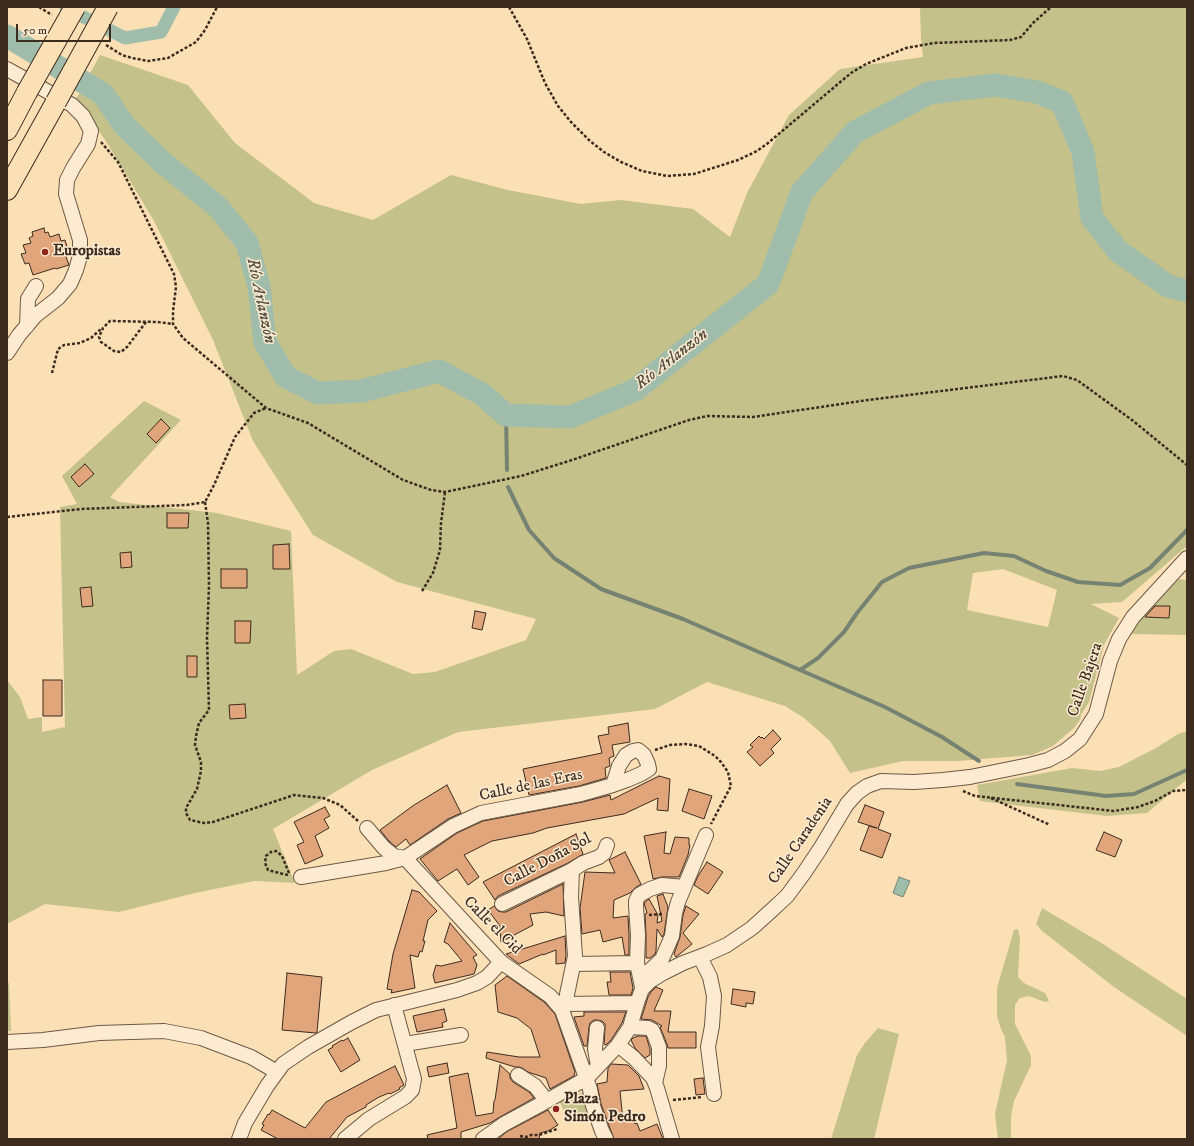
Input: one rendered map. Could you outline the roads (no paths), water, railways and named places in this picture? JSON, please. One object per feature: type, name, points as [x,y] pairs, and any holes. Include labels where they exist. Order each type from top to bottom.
[{"type":"highway","points":[[7,130],[75,7]]},
{"type":"highway","points":[[7,190],[108,7]]},
{"type":"street","points":[[7,69],[72,105],[83,116],[91,131],[88,144],[67,180],[66,194],[80,240],[80,256],[76,270],[70,284],[58,298],[35,316],[19,335],[7,353]]},
{"type":"street","points":[[27,326],[28,299],[36,286]]},
{"type":"street","name":"Calle Bajera","points":[[943,780],[970,777],[1048,760],[1065,751],[1080,739],[1096,714],[1110,661],[1119,639],[1133,617],[1187,558]]},
{"type":"street","name":"Calle de las Eras","points":[[296,876],[386,863],[405,858],[453,826],[481,813],[582,794],[613,785],[641,774],[648,768],[644,755],[638,750],[626,755],[619,766],[613,785]]},
{"type":"street","name":"Calle Caradenia","points":[[642,989],[650,981],[663,973],[727,945],[752,928],[787,896],[820,849],[846,804],[867,786],[881,781],[914,782],[943,780]]},
{"type":"street","points":[[367,828],[384,848],[394,856],[405,858]]},
{"type":"street","points":[[485,1138],[504,1124],[587,1078],[618,1045],[630,1026],[646,974],[662,959],[672,936],[678,902],[706,835]]},
{"type":"street","name":"Calle Doña Sol","points":[[502,904],[572,870],[583,863],[599,857],[604,853],[607,845]]},
{"type":"street","name":"Calle el Cid","points":[[405,858],[501,962],[564,1007],[587,1078]]},
{"type":"street","points":[[572,870],[571,897],[575,956],[564,1007],[637,1003]]},
{"type":"street","points":[[642,989],[637,963],[638,935],[636,901],[639,896],[650,888],[662,885],[684,887]]},
{"type":"street","points":[[700,957],[710,977],[714,996],[712,1026],[708,1047],[714,1094]]},
{"type":"street","points":[[239,1139],[245,1124],[267,1086],[283,1064],[308,1047],[376,1010],[458,990],[477,983],[487,977],[501,962]]},
{"type":"street","points":[[574,964],[637,963]]},
{"type":"street","points":[[345,1139],[369,1119],[404,1097],[412,1090],[414,1079],[394,1005]]},
{"type":"street","points":[[630,1026],[648,1028],[652,1030],[657,1041],[659,1056],[654,1083]]},
{"type":"street","points":[[597,1028],[595,1049],[598,1066]]},
{"type":"street","points":[[7,1042],[43,1040],[99,1033],[164,1031],[201,1038],[251,1057],[277,1072]]},
{"type":"street","points":[[405,1044],[462,1035]]},
{"type":"street","points":[[618,1045],[634,1058],[653,1078],[672,1139]]},
{"type":"street","points":[[518,1075],[535,1086],[547,1101]]},
{"type":"street","points":[[587,1078],[593,1106],[606,1139]]},
{"type":"waterway","points":[[66,8],[125,38],[161,32],[174,7]]},
{"type":"waterway","name":"Río Arlanzón","points":[[7,36],[103,94],[124,125],[162,162],[218,207],[247,243],[259,286],[265,342],[286,377],[318,393],[361,391],[439,371],[482,394],[506,415],[570,417],[635,390],[768,284],[802,192],[855,132],[929,93],[995,85],[1037,92],[1062,102],[1083,152],[1092,218],[1118,251],[1168,286],[1187,291]]},
{"type":"waterway","points":[[506,415],[507,470]]},
{"type":"waterway","points":[[508,487],[529,530],[554,558],[601,589],[683,619],[885,707],[942,737],[979,761]]},
{"type":"waterway","points":[[800,670],[818,658],[844,632],[882,582],[909,568],[984,553],[1014,556],[1046,571],[1078,582],[1120,585],[1150,568],[1187,530]]},
{"type":"waterway","points":[[1017,784],[1106,796],[1134,794],[1187,770]]},
{"type":"place","name":"Europistas","points":[[45,252]]},
{"type":"place","name":"Plaza Simón Pedro","points":[[556,1109]]}]
